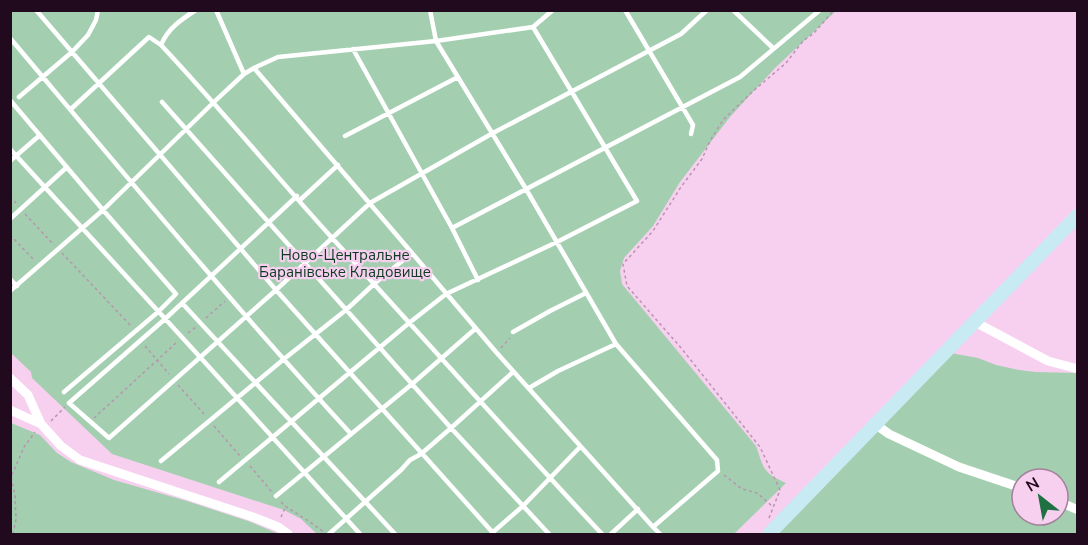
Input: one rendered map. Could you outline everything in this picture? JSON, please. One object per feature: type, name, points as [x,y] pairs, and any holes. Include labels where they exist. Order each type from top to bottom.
[{"type":"main road","points":[[771,532],[1077,215]]},
{"type":"street","points":[[975,322],[1048,361],[1077,369]]},
{"type":"street","points":[[10,378],[28,395],[43,426],[61,446],[80,460],[253,517],[278,527],[288,534]]},
{"type":"street","points":[[10,410],[43,426]]},
{"type":"street","points":[[875,424],[889,434],[959,467],[1010,484]]},
{"type":"lane","points":[[36,10],[240,249],[492,534],[551,479],[580,447]]},
{"type":"lane","points":[[161,45],[164,37],[179,21],[196,10]]},
{"type":"lane","points":[[216,10],[244,74]]},
{"type":"lane","points":[[430,10],[436,40],[616,344],[717,460],[718,471],[653,526]]},
{"type":"lane","points":[[10,291],[103,210],[214,102],[244,74],[254,68],[278,57],[533,27],[554,10]]},
{"type":"lane","points":[[625,10],[693,125],[691,134]]},
{"type":"lane","points":[[338,165],[268,222],[165,319],[69,403],[109,438],[370,203],[493,134],[681,34],[707,10]]},
{"type":"lane","points":[[733,10],[773,48]]},
{"type":"lane","points":[[452,228],[740,77],[820,10]]},
{"type":"lane","points":[[19,97],[72,52],[88,35],[96,20],[97,11]]},
{"type":"lane","points":[[219,482],[446,294],[557,242],[637,201],[533,27]]},
{"type":"lane","points":[[71,110],[149,37],[161,45],[375,283],[441,360],[602,534]]},
{"type":"lane","points":[[10,38],[230,297],[351,434]]},
{"type":"lane","points":[[353,49],[452,228],[478,280]]},
{"type":"lane","points":[[254,68],[475,329],[660,534]]},
{"type":"lane","points":[[345,136],[458,77]]},
{"type":"lane","points":[[11,102],[176,294],[64,392]]},
{"type":"lane","points":[[162,102],[304,264],[549,534]]},
{"type":"lane","points":[[10,161],[40,135]]},
{"type":"lane","points":[[10,149],[360,534]]},
{"type":"lane","points":[[10,219],[67,167]]},
{"type":"lane","points":[[161,461],[412,253]]},
{"type":"lane","points":[[10,279],[17,286]]},
{"type":"lane","points":[[513,332],[586,293]]},
{"type":"lane","points":[[182,303],[395,534]]},
{"type":"lane","points":[[276,496],[441,360],[475,329]]},
{"type":"lane","points":[[529,388],[558,371],[616,344]]},
{"type":"lane","points":[[328,534],[410,460],[421,454],[452,428],[513,372]]},
{"type":"lane","points":[[611,534],[638,509]]},
{"type":"path","points":[[771,532],[768,520],[780,490],[760,447],[682,349],[627,286],[623,264],[653,231],[702,159],[723,120],[786,63],[803,41],[814,33],[834,10]]},
{"type":"path","points":[[10,197],[136,331]]},
{"type":"path","points":[[10,235],[39,266]]},
{"type":"path","points":[[90,422],[182,337],[230,297]]},
{"type":"path","points":[[496,352],[507,342],[513,332]]},
{"type":"path","points":[[140,339],[285,506],[328,534]]},
{"type":"path","points":[[13,534],[16,519],[15,495],[11,477],[24,447],[69,403]]},
{"type":"path","points":[[718,471],[742,489],[757,493],[773,507]]},
{"type":"path","points":[[278,527],[285,506]]},
{"type":"green space","name":"Ново-Центральне Баранівське Кладовище","points":[[10,11],[836,11],[775,68],[730,117],[680,182],[653,226],[624,258],[620,271],[622,284],[756,446],[765,469],[786,483],[734,534],[317,534],[301,519],[284,510],[112,454],[32,378],[31,372],[11,353]]},
{"type":"green space","points":[[945,352],[978,358],[1019,370],[1077,373],[1077,534],[769,534]]},
{"type":"green space","points":[[11,423],[40,435],[57,453],[71,462],[114,480],[187,501],[279,534],[11,534]]}]
